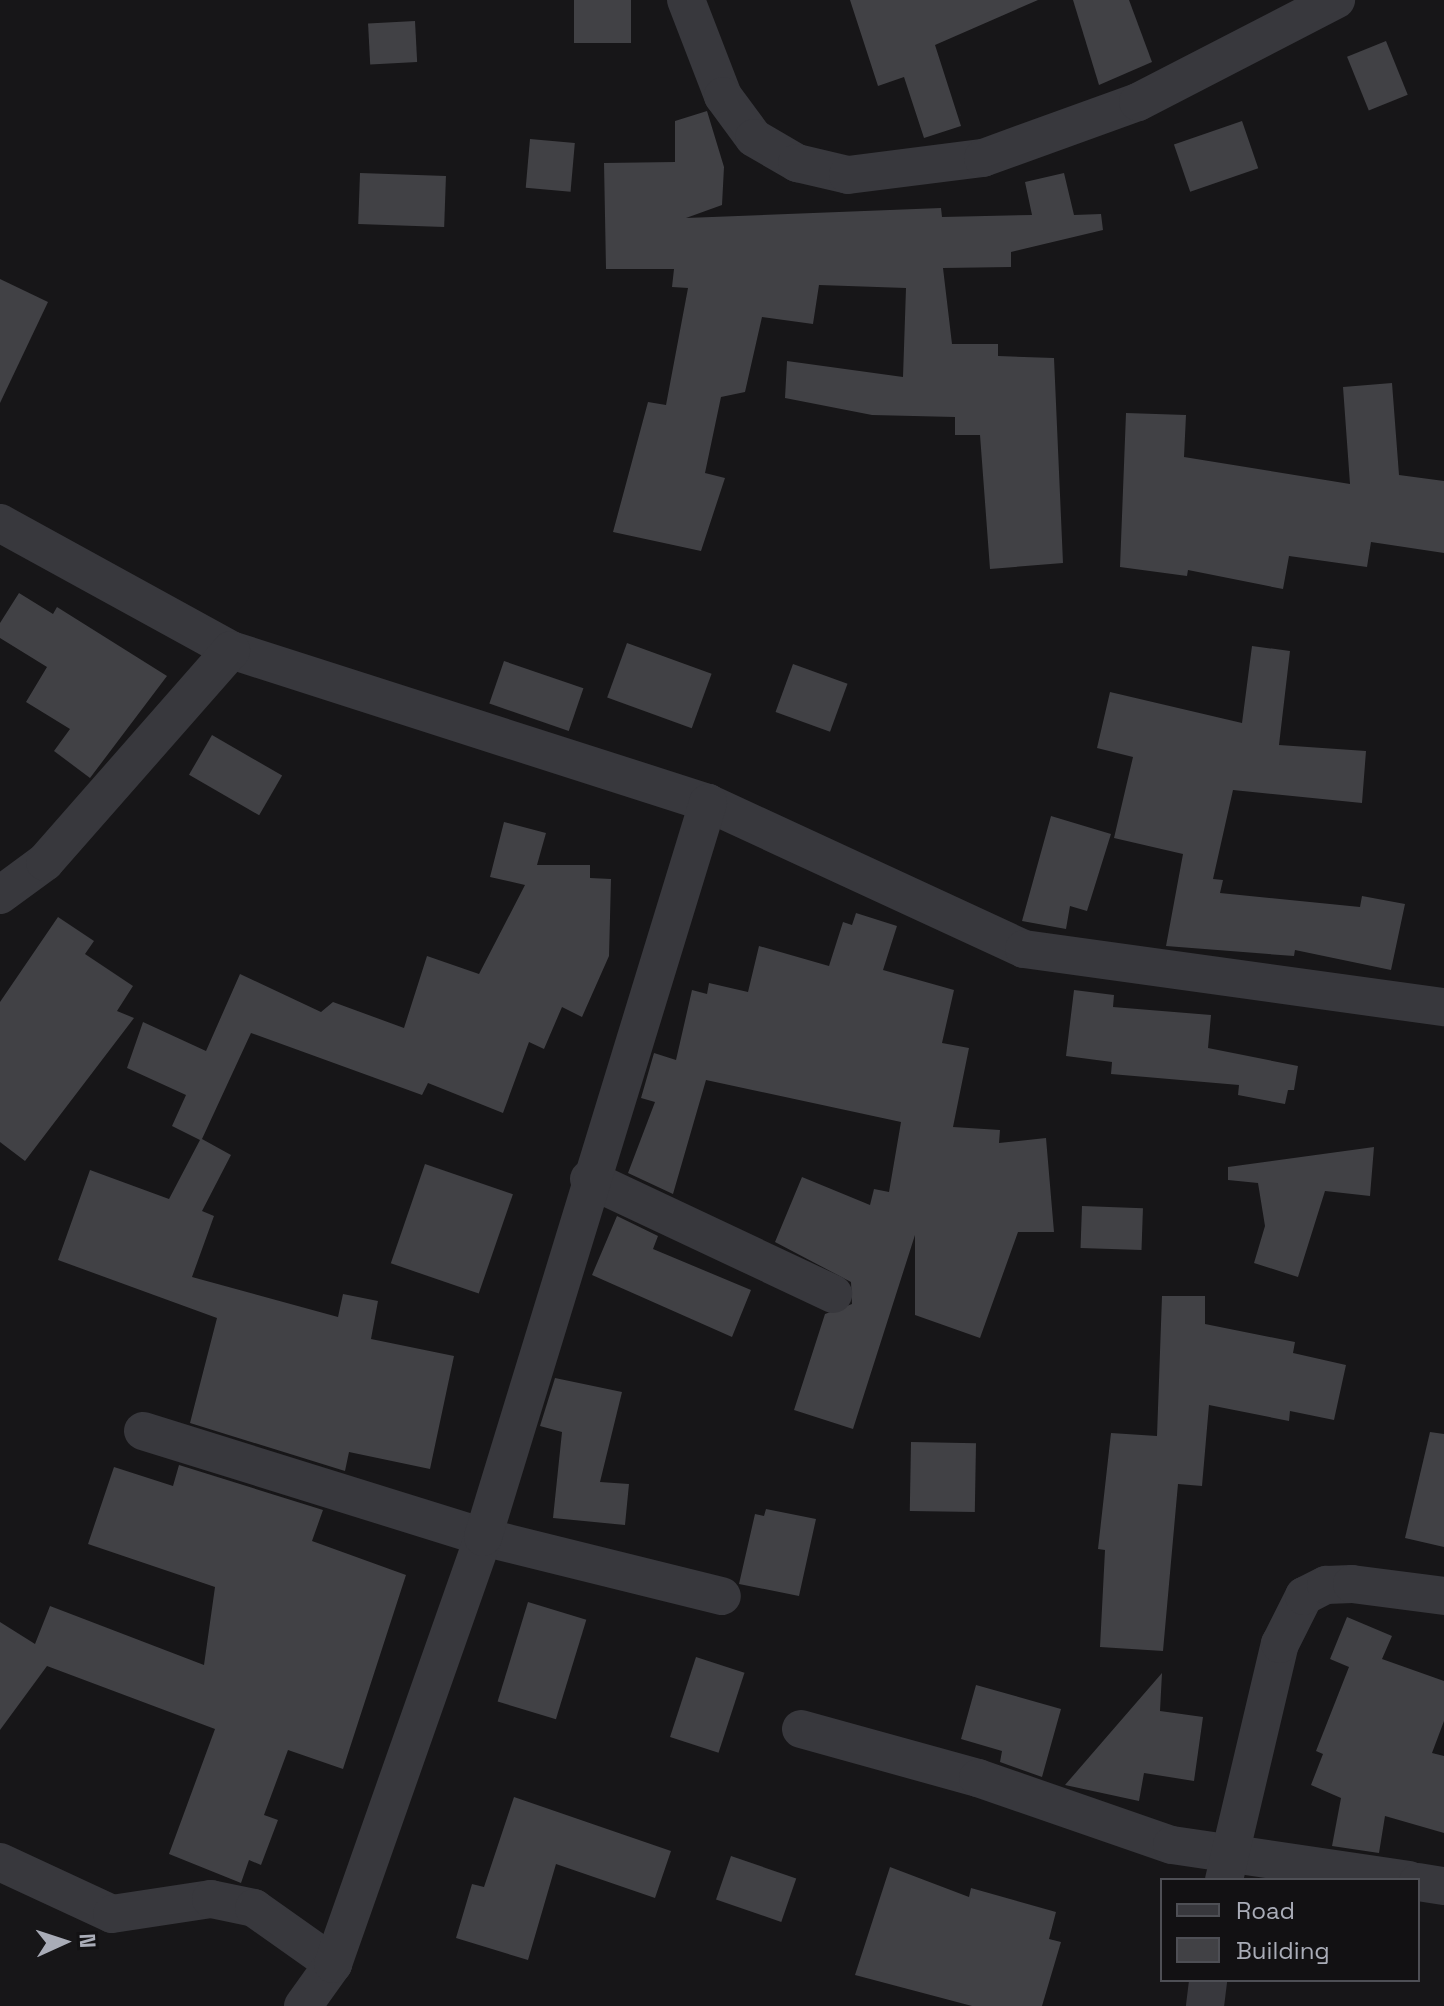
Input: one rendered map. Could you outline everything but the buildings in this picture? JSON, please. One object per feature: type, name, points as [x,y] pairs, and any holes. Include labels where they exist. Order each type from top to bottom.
[{"type":"street","points":[[686,0],[723,96],[754,138],[797,163],[848,175],[983,158],[1138,102],[1336,0]]},
{"type":"street","points":[[0,523],[231,650],[708,803],[1024,949],[1444,1007]]},
{"type":"street","points":[[0,895],[56,851],[231,650]]},
{"type":"street","points":[[303,2006],[333,1964],[483,1537],[589,1179],[708,803]]},
{"type":"street","points":[[589,1179],[833,1294]]},
{"type":"street","points":[[143,1431],[483,1537],[722,1596]]},
{"type":"street","points":[[1226,1868],[1280,1644],[1304,1596],[1326,1585],[1352,1584],[1444,1596]]},
{"type":"street","points":[[801,1729],[1226,1868],[1378,1878]]},
{"type":"street","points":[[0,1862],[112,1914],[211,1899],[254,1908],[333,1964]]},
{"type":"street","points":[[1420,1882],[1444,1886]]},
{"type":"street","points":[[1205,2006],[1208,1982]]}]
